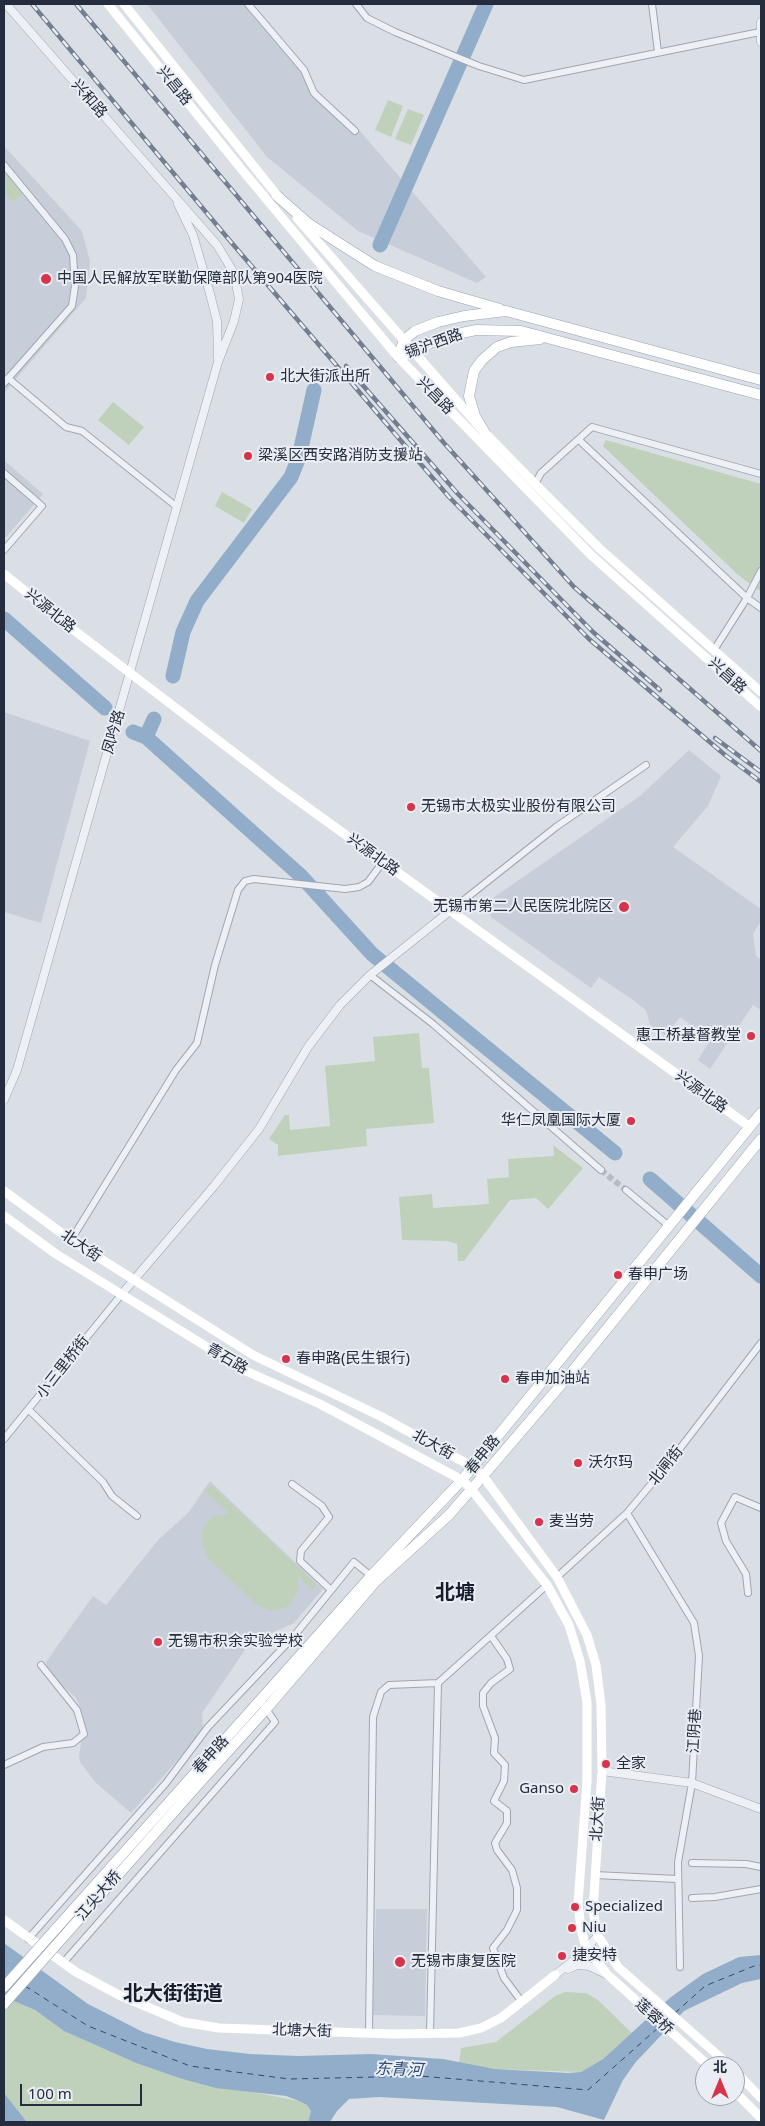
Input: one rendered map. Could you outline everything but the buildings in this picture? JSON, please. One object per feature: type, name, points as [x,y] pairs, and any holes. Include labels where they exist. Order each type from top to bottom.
[{"type":"main road","name":"兴昌路","points":[[108,4],[242,171],[398,357],[592,555],[761,707]]},
{"type":"main road","name":"兴昌路","points":[[124,4],[276,194],[485,433],[598,548],[761,692]]},
{"type":"main road","points":[[276,194],[309,224],[375,266],[438,292],[506,310]]},
{"type":"main road","name":"锡沪西路","points":[[398,357],[404,340],[415,331],[438,322],[506,310],[761,380]]},
{"type":"main road","name":"锡沪西路","points":[[398,357],[415,353],[430,343],[452,335],[476,330],[521,331],[761,396]]},
{"type":"main road","points":[[485,433],[476,416],[469,396],[474,371],[482,360],[497,347],[511,342],[551,338]]},
{"type":"main road","points":[[668,370],[672,356]]},
{"type":"main road","name":"兴源北路","points":[[4,574],[130,674],[383,862],[750,1127]]},
{"type":"main road","name":"春申路","points":[[190,1785],[260,1700],[371,1576],[462,1480],[761,1114]]},
{"type":"main road","points":[[750,1127],[761,1138]]},
{"type":"main road","name":"春申路","points":[[190,1785],[267,1708],[376,1581],[449,1515],[566,1379],[761,1138]]},
{"type":"main road","name":"北大街","points":[[4,1191],[71,1240],[253,1355],[382,1417],[473,1467],[482,1476],[556,1577],[587,1635],[596,1665],[602,1705],[602,1771],[593,1911],[598,1936],[618,1967]]},
{"type":"main road","name":"青石路","points":[[4,1216],[56,1254],[246,1371],[320,1404],[462,1480]]},
{"type":"main road","name":"北大街","points":[[462,1480],[471,1488],[547,1585],[569,1624],[580,1661],[587,1702],[587,1781],[578,1903],[581,1929],[586,1948],[608,1975]]},
{"type":"main road","name":"江尖大桥","points":[[4,1987],[190,1785]]},
{"type":"main road","name":"江尖大桥","points":[[4,2004],[190,1785]]},
{"type":"main road","name":"北塘大街","points":[[4,1920],[63,1963],[119,1995],[183,2022],[238,2029],[369,2034],[459,2033],[481,2028],[502,2018],[555,1975]]},
{"type":"main road","name":"莲蓉桥","points":[[618,1967],[720,2056]]},
{"type":"main road","name":"莲蓉桥","points":[[608,1975],[699,2056]]},
{"type":"main road","points":[[745,2082],[761,2098]]},
{"type":"main road","points":[[745,2102],[761,2118]]},
{"type":"street","name":"兴和路","points":[[6,4],[173,193],[217,245],[234,273],[239,299],[234,321],[218,362]]},
{"type":"street","points":[[248,4],[304,70],[314,93],[355,131]]},
{"type":"street","points":[[356,4],[367,18],[395,32],[479,66],[524,80],[760,32]]},
{"type":"street","points":[[652,4],[658,52]]},
{"type":"street","points":[[761,22],[761,42]]},
{"type":"street","points":[[4,165],[65,239],[73,255],[75,286],[72,306],[6,380],[66,427],[82,431],[178,507]]},
{"type":"street","points":[[173,193],[192,235],[209,290],[217,321],[218,362]]},
{"type":"street","name":"凤吟路","points":[[4,1100],[17,1070],[218,362]]},
{"type":"street","points":[[535,484],[541,473],[592,427],[761,474]]},
{"type":"street","points":[[578,440],[747,598],[761,608]]},
{"type":"street","points":[[4,473],[42,506],[4,550]]},
{"type":"street","points":[[714,650],[747,598],[761,571]]},
{"type":"street","points":[[121,1295],[214,1186],[253,1136],[308,1047],[340,1005],[398,952],[556,827],[646,765]]},
{"type":"street","points":[[71,1240],[176,1070],[197,1043],[215,965],[238,890],[245,881],[254,879],[345,889],[359,887],[368,882],[383,862]]},
{"type":"street","points":[[374,972],[601,1170]]},
{"type":"street","points":[[626,1190],[670,1226]]},
{"type":"street","name":"小三里桥街","points":[[4,1440],[121,1295]]},
{"type":"street","name":"北闸街","points":[[556,1577],[626,1513],[668,1464],[761,1343]]},
{"type":"street","points":[[29,1410],[102,1482],[112,1496],[137,1516]]},
{"type":"street","points":[[292,1484],[322,1506],[329,1516],[301,1551],[300,1561],[331,1590]]},
{"type":"street","points":[[748,1593],[746,1574],[726,1541],[721,1523],[735,1497],[761,1508]]},
{"type":"street","name":"江阴巷","points":[[626,1513],[694,1623],[699,1656],[692,1783],[678,1862],[680,1967]]},
{"type":"street","points":[[28,1939],[166,1783],[208,1727],[287,1643],[354,1562],[371,1576]]},
{"type":"street","points":[[369,2034],[373,1718],[381,1692],[389,1685],[438,1683],[547,1585]]},
{"type":"street","points":[[491,1636],[507,1659],[510,1669],[491,1683],[483,1693],[483,1706],[495,1738],[494,1753],[505,1766],[504,1781],[494,1801],[507,1811],[507,1823],[495,1843],[497,1850],[512,1870],[518,1888],[518,1910],[493,1948],[504,1978],[522,2002]]},
{"type":"street","points":[[4,1765],[43,1747],[73,1743],[84,1734],[77,1710],[41,1664]]},
{"type":"street","points":[[430,2033],[438,1683]]},
{"type":"street","points":[[63,1963],[275,1722],[260,1700]]},
{"type":"street","points":[[602,1771],[692,1783],[761,1809]]},
{"type":"street","points":[[692,1863],[746,1864],[761,1867]]},
{"type":"street","points":[[595,1875],[677,1879]]},
{"type":"street","points":[[692,1898],[715,1897],[761,1889]]},
{"type":"street","points":[[555,1975],[598,1936]]},
{"type":"street","name":"北塘大街","points":[[555,1975],[577,1965],[589,1966],[608,1975]]},
{"type":"shaded area","points":[[147,4],[245,4],[322,97],[353,123],[486,277],[477,283],[358,231],[267,157]]},
{"type":"shaded area","name":"中国人民解放军联勤保障部队第904医院","points":[[4,146],[82,231],[90,261],[86,298],[4,393]]},
{"type":"shaded area","points":[[4,460],[43,494],[6,537],[4,535]]},
{"type":"shaded area","points":[[4,712],[90,741],[41,923],[4,912]]},
{"type":"shaded area","name":"无锡市第二人民医院北院区","points":[[689,750],[721,776],[708,806],[673,847],[761,909],[761,921],[753,934],[756,956],[761,960],[761,1010],[753,1005],[710,1069],[698,1060],[711,1039],[680,1017],[666,1036],[650,1025],[646,1010],[630,998],[599,977],[591,988],[491,917],[489,904],[493,898],[640,796]]},
{"type":"shaded area","name":"无锡市积余实验学校","points":[[210,1481],[323,1589],[294,1623],[263,1637],[247,1647],[202,1713],[203,1731],[131,1813],[95,1782],[80,1762],[84,1721],[81,1709],[76,1698],[49,1674],[46,1662],[93,1596],[106,1605],[158,1540],[188,1513]]},
{"type":"shaded area","name":"无锡市康复医院","points":[[376,1909],[427,1909],[425,2016],[372,2015]]},
{"type":"green space","points":[[388,100],[403,106],[391,137],[375,130]]},
{"type":"green space","points":[[408,109],[424,115],[411,145],[395,139]]},
{"type":"green space","points":[[4,157],[27,191],[12,202],[4,190]]},
{"type":"green space","points":[[113,402],[144,427],[129,445],[98,420]]},
{"type":"green space","points":[[606,440],[761,484],[761,592],[738,575],[603,446]]},
{"type":"green space","points":[[222,492],[252,509],[244,523],[215,506]]},
{"type":"green space","points":[[419,1033],[422,1068],[429,1068],[434,1123],[366,1129],[367,1146],[278,1156],[278,1145],[269,1139],[285,1115],[289,1115],[290,1130],[330,1126],[325,1066],[375,1061],[373,1037]]},
{"type":"green space","points":[[553,1145],[583,1168],[548,1209],[536,1198],[510,1200],[464,1261],[458,1261],[457,1244],[447,1241],[402,1240],[399,1197],[432,1194],[433,1208],[489,1204],[487,1179],[509,1177],[508,1159],[554,1156]]},
{"type":"green space","points":[[211,1485],[317,1585],[312,1590],[298,1577],[298,1591],[290,1605],[282,1609],[272,1611],[255,1603],[208,1558],[202,1543],[203,1528],[212,1517],[229,1513],[205,1491]]},
{"type":"green space","points":[[565,1992],[586,1993],[598,2000],[632,2033],[603,2059],[581,2072],[495,2069],[459,2063],[461,2048],[496,2042],[555,1996]]},
{"type":"green space","points":[[4,1997],[35,2010],[65,2031],[136,2063],[179,2078],[299,2101],[307,2105],[311,2111],[308,2122],[27,2122],[4,2093]]},
{"type":"water","name":"东青河","points":[[4,1943],[88,2004],[143,2032],[175,2042],[207,2049],[250,2054],[298,2056],[371,2054],[443,2059],[495,2069],[568,2073],[581,2072],[603,2059],[671,1997],[703,1974],[739,1957],[761,1955],[761,1979],[742,1983],[684,2011],[635,2063],[623,2080],[604,2120],[557,2107],[379,2097],[349,2099],[337,2111],[330,2122],[308,2122],[311,2111],[307,2105],[299,2101],[286,2096],[216,2088],[136,2063],[64,2031],[35,2010],[4,1997]]},
{"type":"water","points":[[4,2093],[27,2122],[4,2122]]},
{"type":"waterway","points":[[380,245],[486,4]]},
{"type":"waterway","points":[[173,676],[183,632],[197,601],[291,477],[299,457],[314,390]]},
{"type":"waterway","points":[[4,619],[105,708]]},
{"type":"waterway","points":[[146,737],[154,719]]},
{"type":"waterway","points":[[133,732],[146,737],[301,876],[372,954],[615,1153]]},
{"type":"waterway","points":[[650,1179],[761,1276]]},
{"type":"ferry route","points":[[675,2013],[705,1986],[754,1966],[761,1965]]},
{"type":"ferry route","points":[[25,1986],[88,2026],[190,2066],[289,2079],[420,2076],[588,2090],[659,2027]]},
{"type":"tunnel","points":[[601,1170],[626,1190]]},
{"type":"railway","points":[[32,4],[231,242],[449,497],[589,639],[725,755],[761,782]]},
{"type":"railway","points":[[76,4],[444,443],[574,587],[761,751]]},
{"type":"railway","points":[[346,366],[458,494],[593,632],[660,690]]},
{"type":"railway","points":[[715,738],[761,772]]},
{"type":"place","name":"中国人民解放军联勤保障部队第904医院","points":[[46,279]]},
{"type":"place","name":"北大街派出所","points":[[270,377]]},
{"type":"place","name":"梁溪区西安路消防支援站","points":[[248,456]]},
{"type":"place","name":"无锡市太极实业股份有限公司","points":[[411,807]]},
{"type":"place","name":"无锡市第二人民医院北院区","points":[[624,907]]},
{"type":"place","name":"惠工桥基督教堂","points":[[751,1036]]},
{"type":"place","name":"华仁凤凰国际大厦","points":[[631,1121]]},
{"type":"place","name":"春申广场","points":[[618,1275]]},
{"type":"place","name":"春申路(民生银行)","points":[[286,1359]]},
{"type":"place","name":"春申加油站","points":[[505,1379]]},
{"type":"place","name":"沃尔玛","points":[[578,1463]]},
{"type":"place","name":"麦当劳","points":[[539,1522]]},
{"type":"place","name":"无锡市积余实验学校","points":[[158,1642]]},
{"type":"place","name":"全家","points":[[606,1764]]},
{"type":"place","name":"Ganso","points":[[574,1789]]},
{"type":"place","name":"Specialized","points":[[575,1907]]},
{"type":"place","name":"Niu","points":[[572,1928]]},
{"type":"place","name":"捷安特","points":[[562,1956]]},
{"type":"place","name":"无锡市康复医院","points":[[400,1962]]},
{"type":"district","name":"北塘","points":[[455,1593]]},
{"type":"district","name":"北大街街道","points":[[173,1994]]}]
